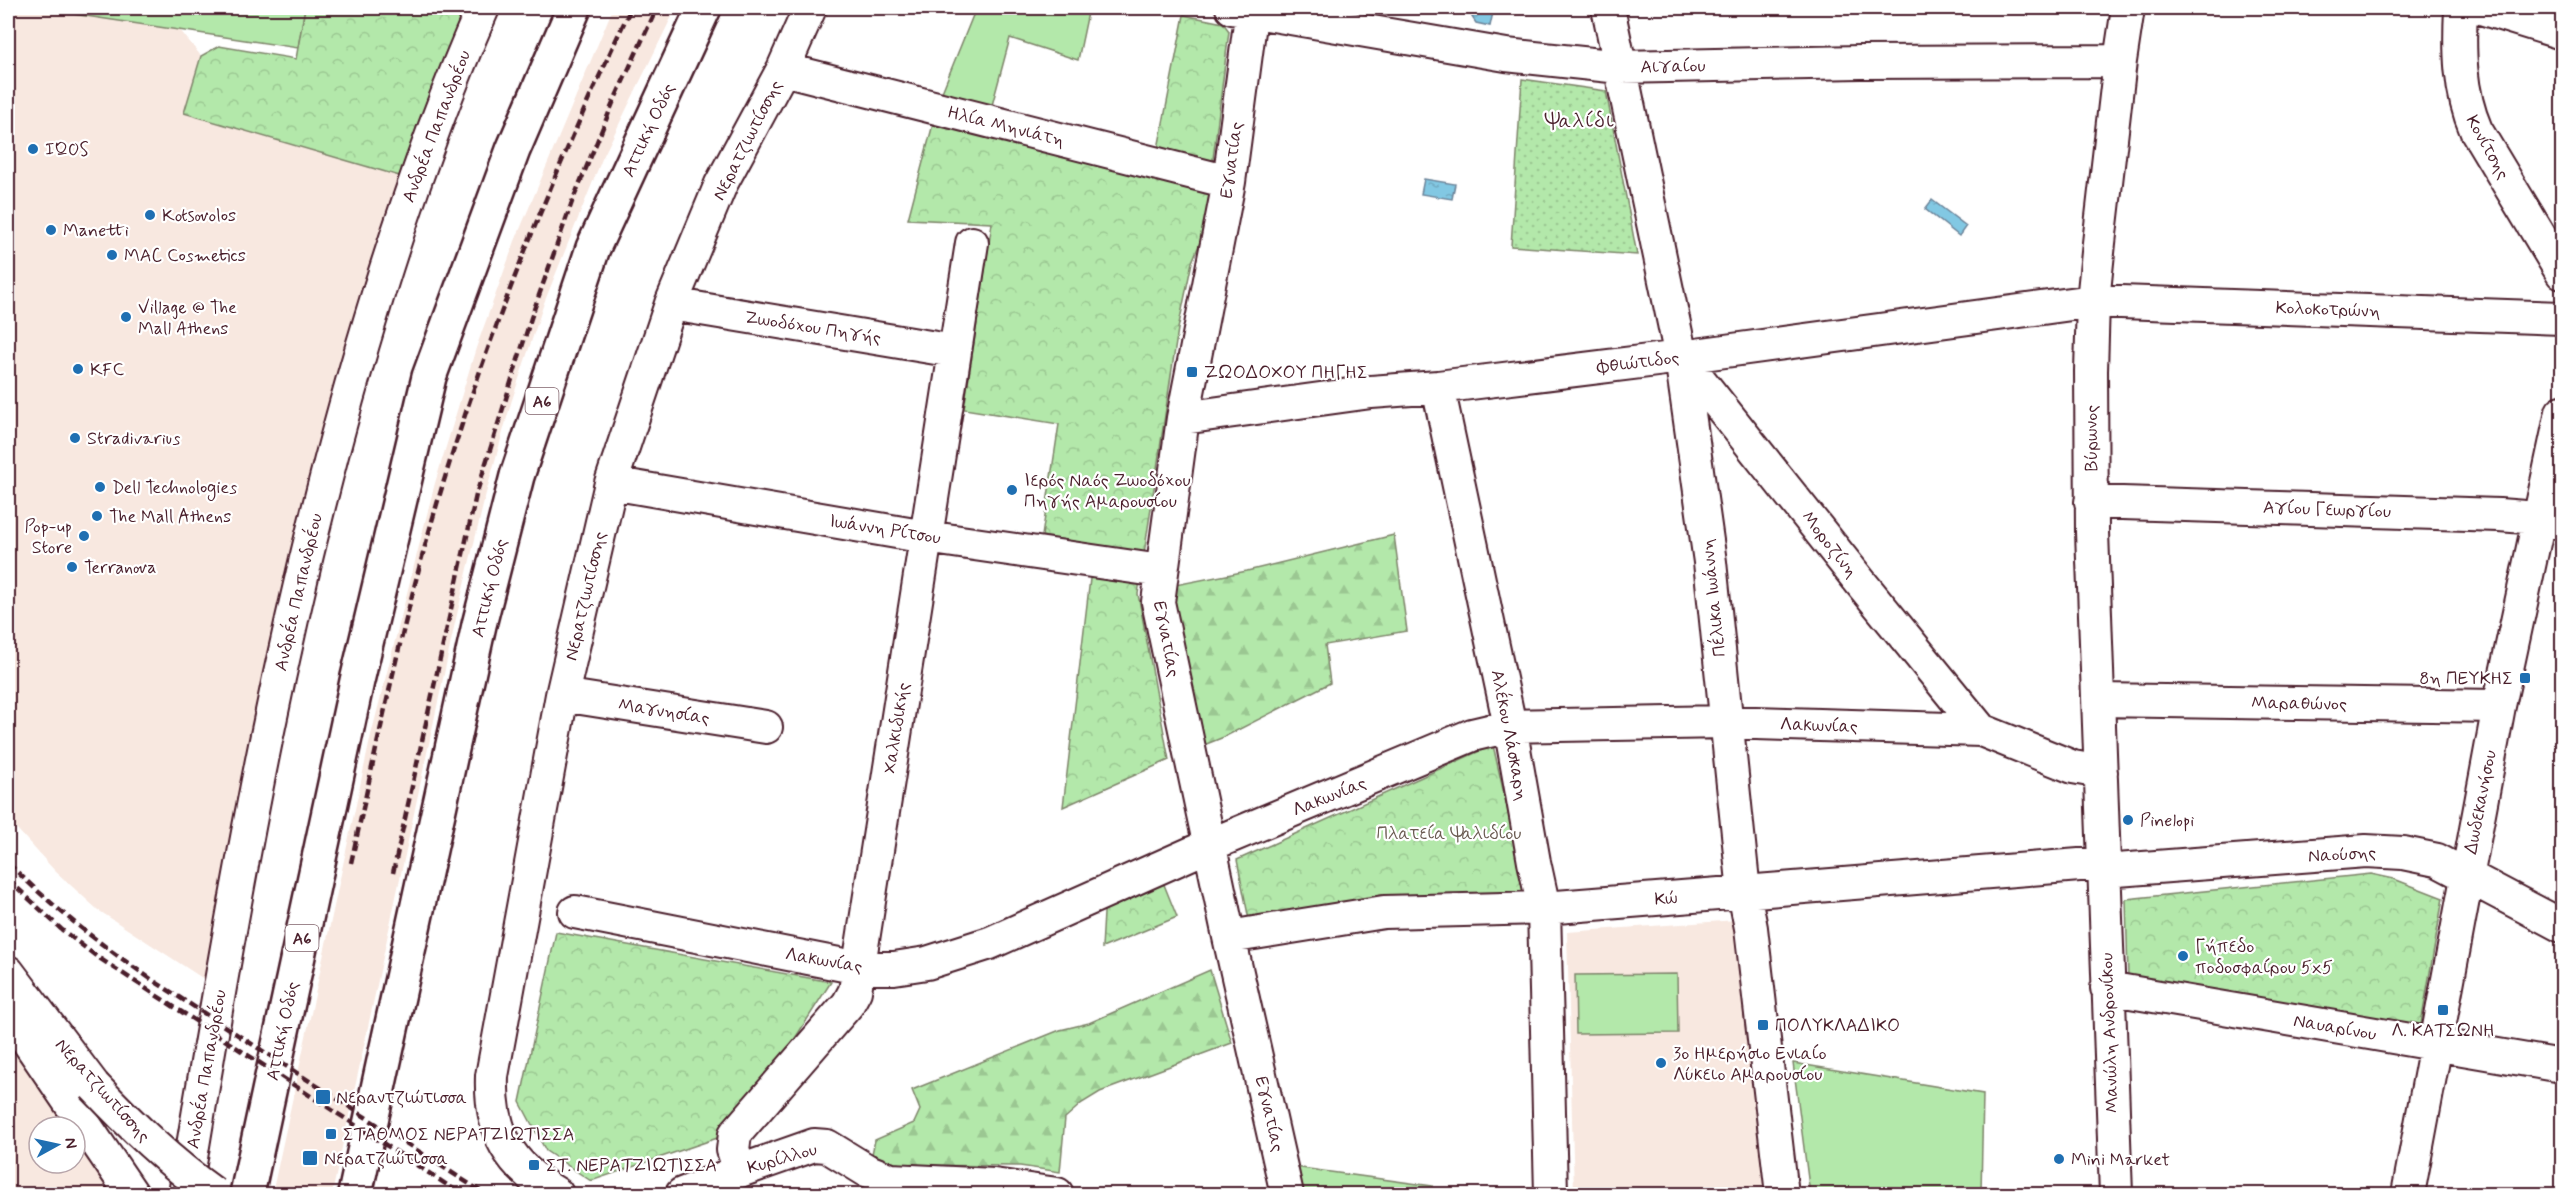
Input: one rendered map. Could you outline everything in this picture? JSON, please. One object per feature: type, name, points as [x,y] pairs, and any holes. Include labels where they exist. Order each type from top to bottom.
[{"type":"highway","name":"Αττική Οδός","points":[[247,1194],[357,681],[429,377],[513,150],[574,8]]},
{"type":"highway","name":"Αττική Οδός","points":[[355,1194],[479,625],[517,476],[593,248],[704,8]]},
{"type":"street","name":"Ανδρέα Παπανδρέου","points":[[185,1194],[227,948],[274,695],[329,461],[360,352],[410,194],[458,66],[483,8]]},
{"type":"street","name":"Νερατζιωτίσσης","points":[[557,1194],[525,1171],[506,1148],[491,1097],[492,1076],[562,695],[611,483],[671,304],[721,184],[783,69],[810,8]]},
{"type":"street","name":"Πέλικα Ιωάννη","points":[[1608,8],[1681,357],[1702,492],[1744,892],[1751,928],[1782,1194]]},
{"type":"street","name":"Βύρωνος","points":[[2104,867],[2091,502],[2091,371],[2093,301],[2128,8]]},
{"type":"street","name":"Κονίτσης","points":[[2461,8],[2459,49],[2467,110],[2476,130],[2562,273]]},
{"type":"street","points":[[2481,8],[2562,33]]},
{"type":"street","name":"Αιγαίου","points":[[1244,9],[1506,56],[1620,68],[1848,62],[2120,61]]},
{"type":"street","name":"Εγνατίας","points":[[1244,9],[1229,182],[1183,418],[1158,602],[1229,937],[1287,1194]]},
{"type":"street","name":"Ηλία Μηνιάτη","points":[[783,69],[1229,182]]},
{"type":"street","name":"Χαλκιδικής","points":[[740,1171],[733,1150],[735,1134],[848,1004],[855,991],[972,243]]},
{"type":"street","name":"Κολοκοτρώνη","points":[[2093,301],[2562,318]]},
{"type":"street","name":"Φθιώτιδος","points":[[1183,418],[1371,392],[1438,387],[1681,357],[2093,301]]},
{"type":"street","name":"Ζωοδόχου Πηγής","points":[[671,304],[954,351]]},
{"type":"street","name":"Μοροζίνη","points":[[1681,357],[1861,583],[1982,730]]},
{"type":"street","name":"Αλέκου Λάσκαρη","points":[[1438,387],[1510,726],[1544,908],[1551,1194]]},
{"type":"street","name":"Δωδεκανήσου","points":[[2408,1194],[2499,706],[2550,520],[2562,411]]},
{"type":"street","name":"Ιωάννη Ρίτσου","points":[[611,483],[926,537],[1161,571]]},
{"type":"street","name":"Αγίου Γεωργίου","points":[[2091,502],[2550,520]]},
{"type":"street","name":"Μαγνησίας","points":[[562,695],[766,727]]},
{"type":"street","name":"Μαραθώνος","points":[[2099,699],[2499,706]]},
{"type":"street","name":"Λακωνίας","points":[[575,912],[859,968],[894,968],[927,963],[990,944],[1210,844],[1472,735],[1510,726],[1725,722],[1982,730],[2073,767],[2101,772]]},
{"type":"street","name":"Ναούσης","points":[[2104,867],[2366,851],[2403,853],[2437,860],[2562,926]]},
{"type":"street","name":"Κώ","points":[[1229,937],[1384,912],[1544,908],[2104,867]]},
{"type":"street","name":"Μανώλη Ανδρονίκου","points":[[2104,867],[2116,1194]]},
{"type":"street","name":"Νερατζιωτίσσης","points":[[8,972],[94,1086],[139,1134],[179,1169],[214,1194]]},
{"type":"street","name":"Ναυαρίνου","points":[[2107,988],[2562,1066]]},
{"type":"street","name":"Νερατζιωτίσσης","points":[[8,1012],[132,1194]]},
{"type":"street","name":"Κυρίλλου","points":[[681,1194],[814,1145],[827,1146],[866,1170],[891,1180],[994,1185],[1057,1194]]},
{"type":"shaded area","points":[[8,8],[33,8],[180,30],[201,56],[184,113],[403,177],[213,985],[98,910],[55,871],[8,819]]},
{"type":"shaded area","points":[[613,8],[676,8],[602,159],[544,303],[511,403],[485,497],[455,623],[332,1194],[272,1194],[371,735],[435,483],[476,348],[515,241]]},
{"type":"shaded area","name":"3ο Ημερήσιο Ενιαίο Λύκειο Αμαρουσίου","points":[[1737,920],[1764,1194],[1574,1194],[1567,932]]},
{"type":"shaded area","points":[[8,1036],[62,1115],[27,1115],[27,1175],[87,1175],[87,1152],[116,1194],[8,1194]]},
{"type":"green space","points":[[33,8],[305,8],[298,48]]},
{"type":"green space","points":[[305,8],[467,8],[403,177],[184,113],[201,56],[219,46],[296,59]]},
{"type":"green space","points":[[976,8],[1089,8],[1078,60],[1010,38],[991,109],[940,97]]},
{"type":"green space","points":[[1184,15],[1223,23],[1229,31],[1212,167],[1157,154]]},
{"type":"green space","points":[[1522,79],[1606,91],[1637,255],[1511,246]]},
{"type":"green space","points":[[933,124],[1210,192],[1206,228],[1192,262],[1178,329],[1138,594],[1169,760],[1063,807],[1094,545],[1042,536],[1059,424],[964,409],[992,223],[908,219]]},
{"type":"green space","points":[[1394,535],[1407,631],[1325,645],[1330,683],[1204,745],[1175,614],[1175,585],[1247,571]]},
{"type":"green space","name":"Πλατεία Ψαλιδίου","points":[[1493,745],[1526,892],[1389,897],[1249,920],[1237,860]]},
{"type":"green space","points":[[1159,872],[1177,917],[1102,948],[1105,896]]},
{"type":"green space","points":[[2371,874],[2394,879],[2443,898],[2419,1035],[2128,978],[2126,899]]},
{"type":"green space","points":[[556,932],[831,982],[735,1132],[591,1181],[546,1151],[520,1102]]},
{"type":"green space","points":[[1210,970],[1232,1043],[1100,1092],[1082,1103],[1065,1118],[1060,1172],[1020,1166],[874,1165],[872,1154],[875,1140],[914,1123],[920,1110],[912,1090],[1060,1030],[1089,1023]]},
{"type":"green space","points":[[1677,974],[1678,1033],[1576,1034],[1575,975]]},
{"type":"green space","points":[[1793,1063],[1983,1094],[1981,1192],[2023,1194],[1810,1194]]},
{"type":"green space","points":[[1294,1167],[1432,1186],[1431,1194],[1300,1194]]},
{"type":"water","points":[[1474,8],[1494,8],[1490,26],[1476,23],[1472,17]]},
{"type":"water","points":[[1424,179],[1455,184],[1452,199],[1421,194]]},
{"type":"water","points":[[1932,200],[1966,226],[1959,236],[1925,209]]},
{"type":"railway","points":[[351,863],[393,673],[429,531],[462,423],[528,242],[631,8]]},
{"type":"railway","points":[[393,873],[476,495],[531,318],[572,202],[613,103],[657,8]]},
{"type":"railway","points":[[8,863],[60,911],[154,981],[485,1194]]},
{"type":"railway","points":[[8,879],[61,929],[96,956],[461,1194]]},
{"type":"place","name":"IQOS","points":[[33,149]]},
{"type":"place","name":"Kotsovolos","points":[[150,215]]},
{"type":"place","name":"Manetti","points":[[51,230]]},
{"type":"place","name":"MAC Cosmetics","points":[[112,255]]},
{"type":"place","name":"Village @ The Mall Athens","points":[[126,317]]},
{"type":"place","name":"KFC","points":[[78,369]]},
{"type":"place","name":"ΖΩΟΔΟΧΟΥ ΠΗΓΗΣ","points":[[1192,372]]},
{"type":"place","name":"Stradivarius","points":[[75,438]]},
{"type":"place","name":"Dell Technologies","points":[[100,487]]},
{"type":"place","name":"Ιερός Ναός Ζωοδόχου Πηγής Αμαρουσίου","points":[[1012,490]]},
{"type":"place","name":"The Mall Athens","points":[[97,516]]},
{"type":"place","name":"Pop-up Store","points":[[84,536]]},
{"type":"place","name":"Terranova","points":[[72,567]]},
{"type":"place","name":"8η ΠΕΥΚΗΣ","points":[[2525,678]]},
{"type":"place","name":"Pinelopi","points":[[2128,820]]},
{"type":"place","name":"Γήπεδο ποδοσφαίρου 5x5","points":[[2183,956]]},
{"type":"place","name":"Λ. ΚΑΤΣΩΝΗ","points":[[2443,1010]]},
{"type":"place","name":"ΠΟΛΥΚΛΑΔΙΚΟ","points":[[1763,1025]]},
{"type":"place","name":"3ο Ημερήσιο Ενιαίο Λύκειο Αμαρουσίου","points":[[1661,1063]]},
{"type":"place","name":"Νεραντζιώτισσα","points":[[323,1097]]},
{"type":"place","name":"ΣΤΑΘΜΟΣ ΝΕΡΑΤΖΙΩΤΙΣΣΑ","points":[[331,1134]]},
{"type":"place","name":"Νερατζιώτισσα","points":[[310,1158]]},
{"type":"place","name":"Mini Market","points":[[2059,1159]]},
{"type":"place","name":"ΣΤ. ΝΕΡΑΤΖΙΩΤΙΣΣΑ","points":[[534,1165]]},
{"type":"district","name":"Ψαλίδι","points":[[1580,120]]}]
